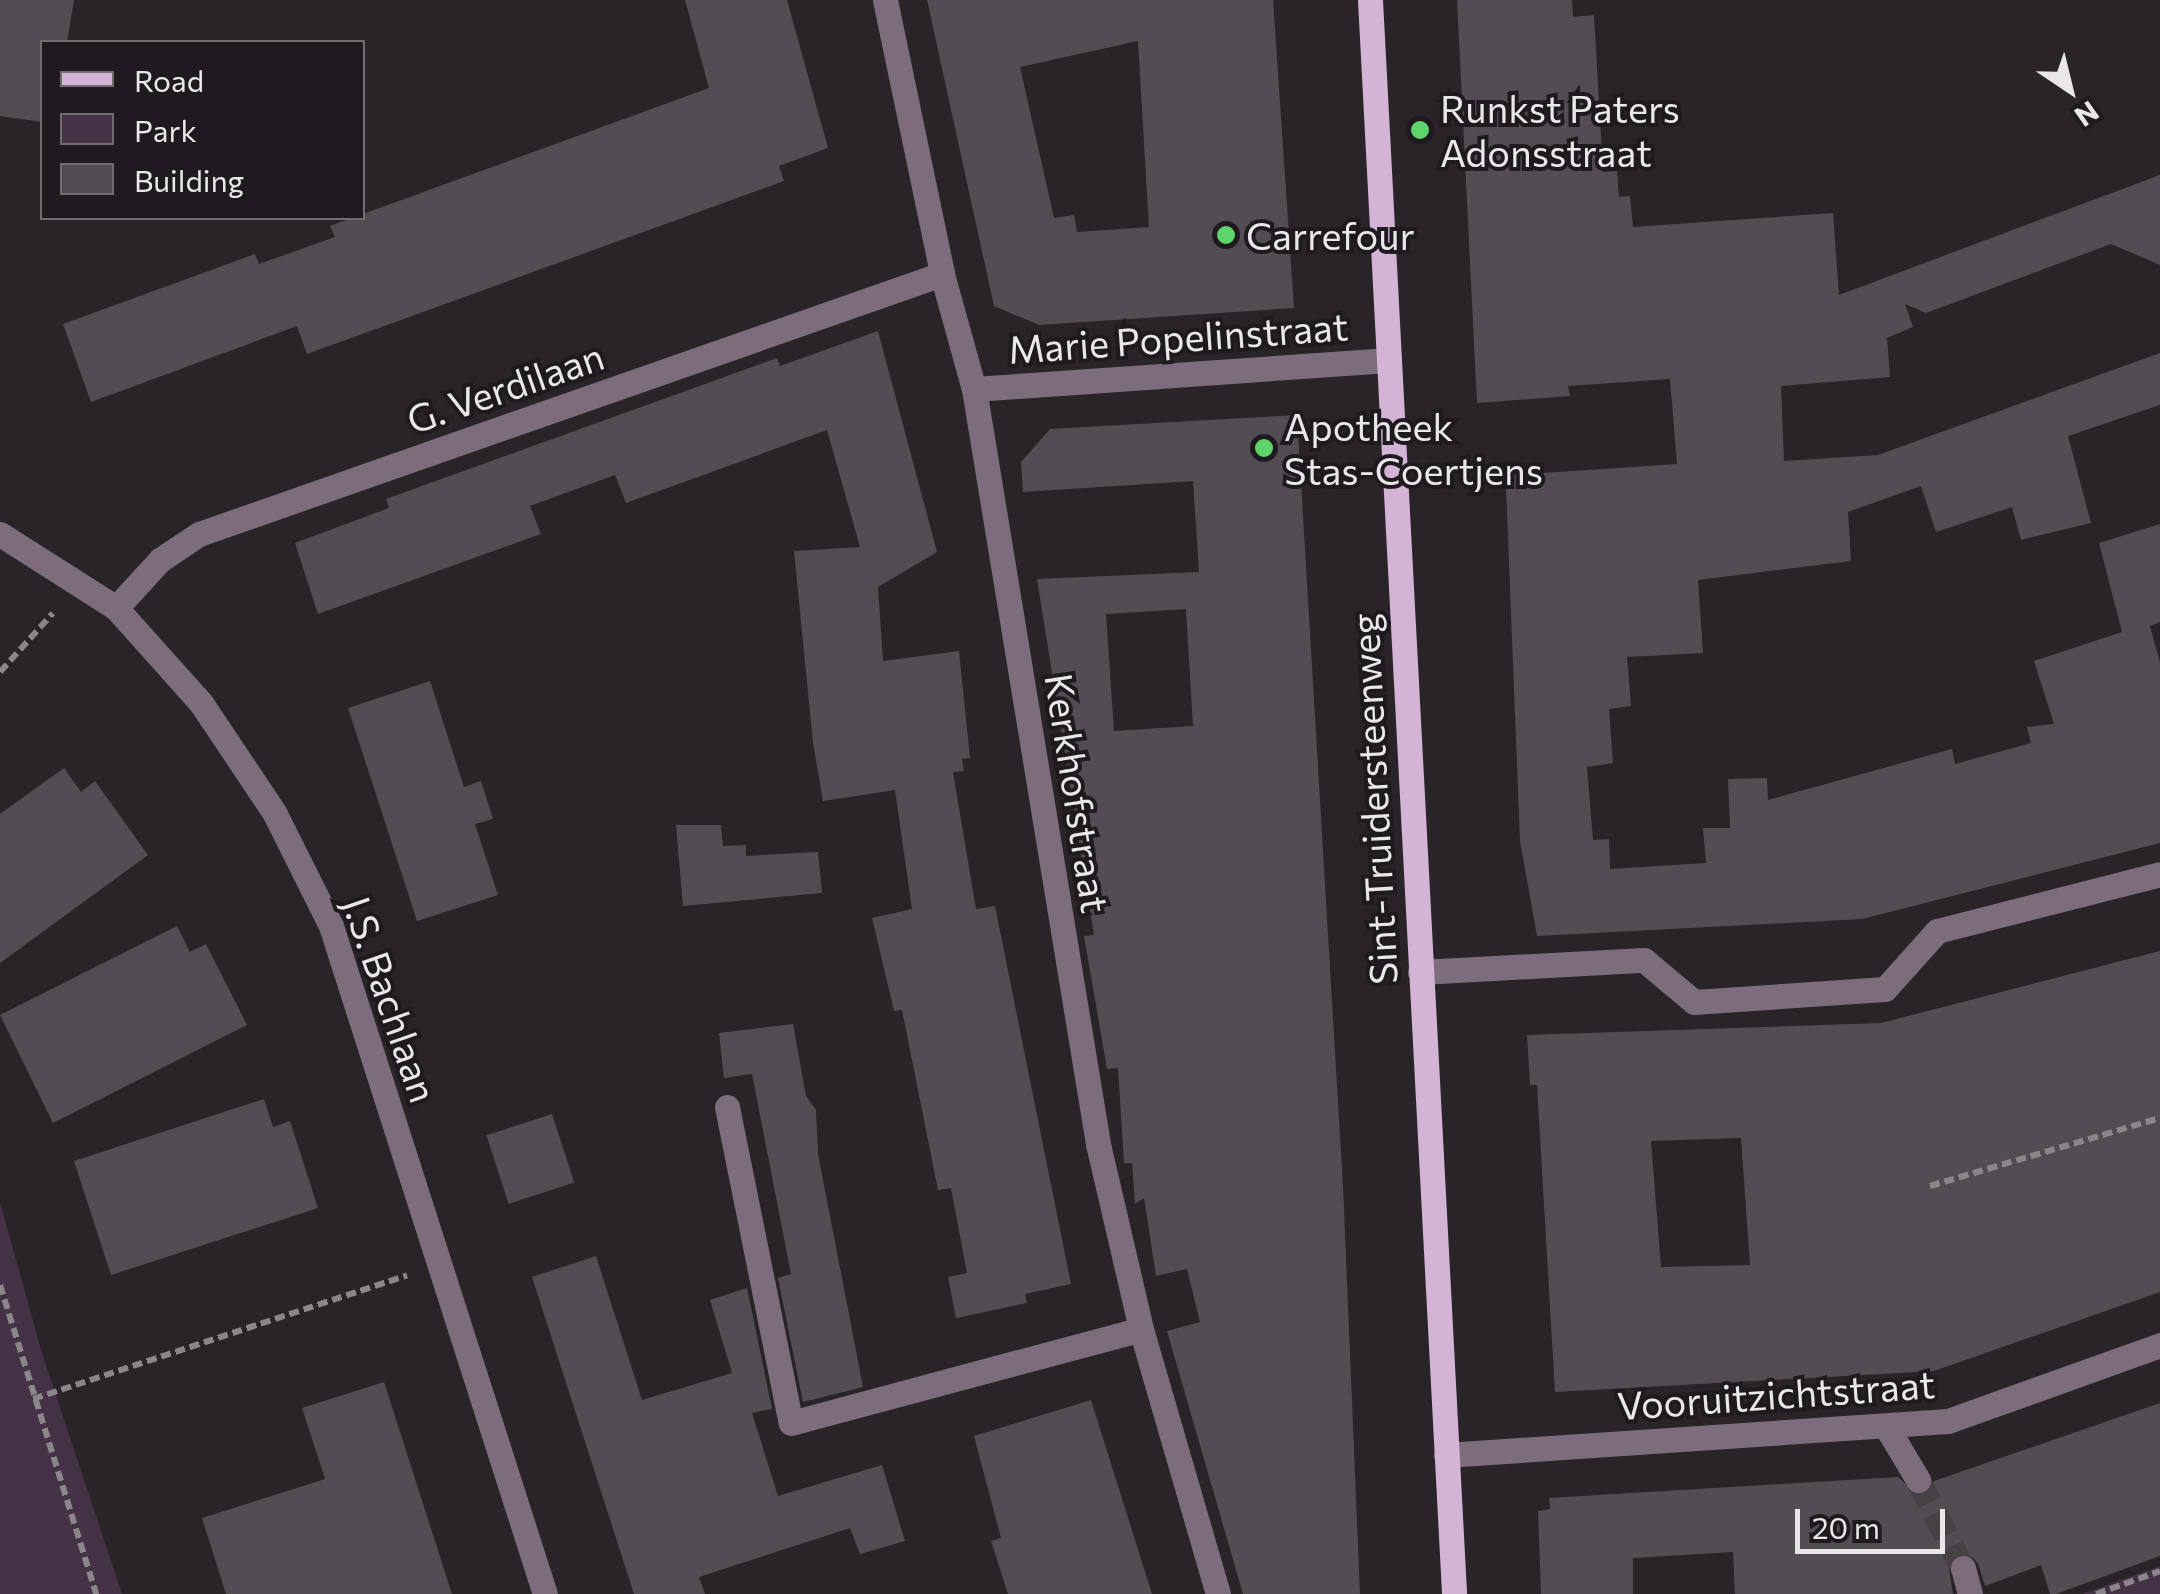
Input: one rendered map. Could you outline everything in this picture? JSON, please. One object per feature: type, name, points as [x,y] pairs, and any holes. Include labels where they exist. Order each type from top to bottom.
[{"type":"main road","name":"Sint-Truidersteenweg","points":[[1370,0],[1454,1594]]},
{"type":"street","name":"Kerkhofstraat","points":[[885,0],[942,274],[974,389],[1098,1144],[1141,1329],[1218,1594]]},
{"type":"street","name":"G. Verdilaan","points":[[116,608],[160,560],[199,534],[942,274]]},
{"type":"street","name":"Marie Popelinstraat","points":[[974,389],[1388,360]]},
{"type":"street","name":"J.S. Bachlaan","points":[[0,534],[116,608],[201,703],[274,812],[323,910],[545,1594]]},
{"type":"street","points":[[1420,972],[1644,960],[1694,1002],[1885,989],[1937,931],[2160,874]]},
{"type":"street","points":[[727,1107],[791,1423],[1141,1329]]},
{"type":"street","name":"Vooruitzichtstraat","points":[[1446,1455],[1948,1421],[2160,1344]]},
{"type":"street","points":[[1886,1426],[1918,1480]]},
{"type":"street","points":[[1963,1568],[1970,1594]]},
{"type":"path","points":[[0,672],[80,583]]},
{"type":"path","points":[[1930,1186],[2160,1118]]},
{"type":"path","points":[[33,1399],[440,1264]]},
{"type":"path","points":[[0,1285],[96,1594]]},
{"type":"path","points":[[2096,1594],[2160,1571]]},
{"type":"green space","points":[[0,1202],[42,1353],[122,1594],[0,1594]]},
{"type":"green space","points":[[2160,1566],[2160,1594],[2082,1594]]},
{"type":"building","points":[[0,0],[74,0],[67,40],[40,40],[40,122],[0,116]]},
{"type":"building","points":[[685,0],[787,0],[828,148],[779,166],[784,181],[307,354],[297,326],[91,402],[63,324],[255,254],[259,264],[335,237],[330,226],[346,220],[365,220],[365,213],[709,88]]},
{"type":"building","points":[[927,0],[1273,0],[1294,308],[1039,325],[994,306]],"holes":[[[1138,41],[1149,227],[1077,232],[1074,215],[1054,218],[1020,67]]]},
{"type":"building","points":[[1457,0],[1572,0],[1573,17],[1594,15],[1603,172],[1617,171],[1619,197],[1630,196],[1633,227],[1833,213],[1839,295],[2160,175],[2160,265],[2111,244],[1926,313],[1905,304],[1913,327],[1887,338],[1890,377],[1781,386],[1784,461],[1878,455],[2160,353],[2160,405],[2068,436],[2091,523],[2021,540],[2012,507],[1936,532],[1921,486],[1848,512],[1851,561],[1698,580],[1703,653],[1627,657],[1631,706],[1609,709],[1613,763],[1587,767],[1593,840],[1609,839],[1610,869],[1706,863],[1703,828],[1730,828],[1728,779],[1767,778],[1768,800],[1952,749],[1955,764],[2031,743],[2027,727],[2054,724],[2034,661],[2122,632],[2099,543],[2160,524],[2160,622],[2150,626],[2160,663],[2160,843],[1862,919],[1537,936],[1520,841],[1506,486],[1511,475],[1677,464],[1670,379],[1568,386],[1570,396],[1477,403]]},
{"type":"building","points":[[878,331],[937,552],[878,587],[883,661],[959,651],[970,758],[962,759],[964,771],[953,772],[976,909],[995,906],[1071,1284],[1025,1294],[1027,1303],[956,1318],[948,1277],[967,1273],[951,1188],[938,1190],[902,1010],[894,1011],[872,918],[912,909],[895,790],[823,801],[813,743],[794,551],[860,547],[827,430],[626,503],[615,475],[530,506],[541,534],[318,614],[295,543],[389,508],[386,499],[777,358],[780,366]]},
{"type":"building","points":[[1297,415],[1343,1186],[1360,1594],[1243,1594],[1167,1331],[1200,1322],[1187,1269],[1156,1276],[1144,1198],[1135,1204],[1132,1163],[1124,1163],[1118,1068],[1107,1069],[1084,936],[1094,935],[1037,579],[1199,572],[1193,481],[1023,492],[1021,462],[1050,429]],"holes":[[[1186,609],[1193,726],[1114,731],[1106,614]]]},
{"type":"building","points":[[430,681],[464,787],[481,781],[493,819],[475,824],[498,895],[417,921],[348,708]]},
{"type":"building","points":[[64,768],[81,792],[95,781],[148,855],[0,963],[0,814]]},
{"type":"building","points":[[676,825],[721,825],[723,846],[746,845],[746,856],[818,852],[822,893],[683,906]]},
{"type":"building","points":[[177,926],[190,952],[206,944],[247,1025],[53,1123],[0,1015]]},
{"type":"building","points":[[2160,951],[2160,1292],[1934,1371],[1555,1392],[1537,1085],[1530,1085],[1527,1035],[1881,1023]],"holes":[[[1741,1138],[1750,1265],[1661,1267],[1651,1141]]]},
{"type":"building","points":[[793,1024],[806,1096],[816,1110],[818,1154],[863,1387],[803,1402],[778,1278],[791,1274],[752,1074],[724,1078],[719,1033]]},
{"type":"building","points":[[264,1099],[273,1127],[290,1121],[318,1208],[111,1275],[74,1161]]},
{"type":"building","points":[[552,1114],[574,1182],[509,1204],[486,1135]]},
{"type":"building","points":[[596,1256],[642,1400],[732,1373],[710,1300],[747,1288],[772,1409],[752,1413],[778,1496],[882,1465],[905,1541],[860,1554],[850,1528],[699,1577],[705,1594],[634,1594],[532,1277]]},
{"type":"building","points":[[384,1382],[452,1594],[226,1594],[202,1518],[325,1479],[302,1408]]},
{"type":"building","points":[[1091,1400],[1152,1594],[1008,1594],[991,1541],[1001,1538],[974,1436]]},
{"type":"building","points":[[2160,1403],[2160,1556],[2056,1594],[2050,1594],[2041,1565],[1985,1586],[1978,1563],[1966,1552],[1948,1563],[1953,1594],[1735,1594],[1733,1552],[1633,1558],[1633,1594],[1541,1594],[1538,1511],[1550,1509],[1549,1498],[1898,1477],[1919,1496],[1934,1481]]},
{"type":"tunnel","points":[[1918,1480],[1963,1568]]},
{"type":"place","name":"Runkst Paters Adonsstraat","points":[[1420,130]]},
{"type":"place","name":"Carrefour","points":[[1226,235]]},
{"type":"place","name":"Apotheek Stas-Coertjens","points":[[1264,448]]}]
